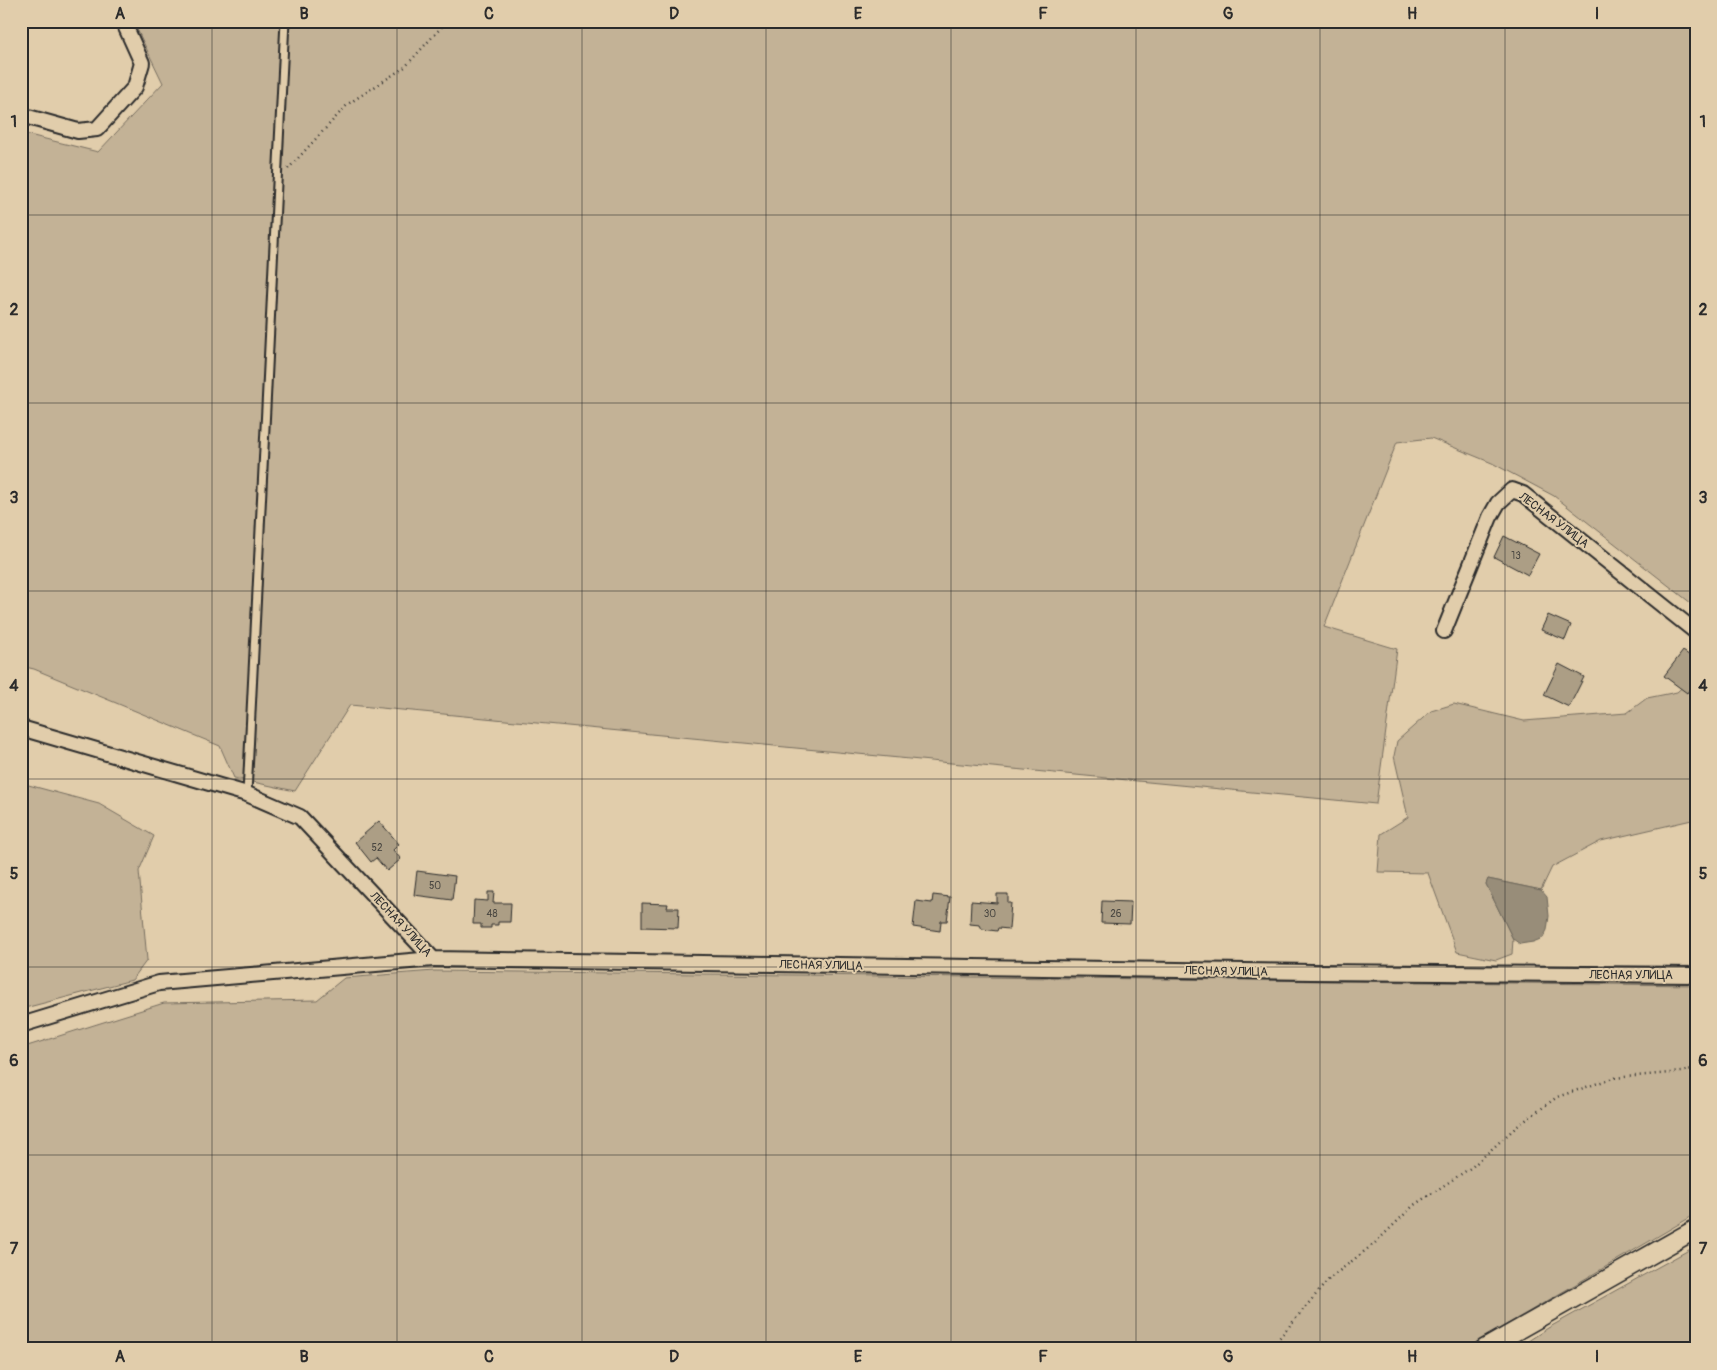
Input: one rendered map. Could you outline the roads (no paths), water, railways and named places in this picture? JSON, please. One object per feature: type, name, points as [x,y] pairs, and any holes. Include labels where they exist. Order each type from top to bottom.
[{"type":"street","points":[[21,115],[78,131],[97,130],[136,87],[142,63],[124,21]]},
{"type":"street","name":"ЛЕСНАЯ УЛИЦА","points":[[1444,631],[1490,516],[1498,503],[1512,490],[1524,494],[1696,632]]},
{"type":"street","name":"ЛЕСНАЯ УЛИЦА","points":[[21,728],[247,794],[300,817],[433,959],[1696,976]]},
{"type":"street","points":[[21,1025],[159,983],[433,959]]},
{"type":"street","points":[[1484,1349],[1696,1229]]},
{"type":"lane","points":[[247,794],[285,21]]}]
